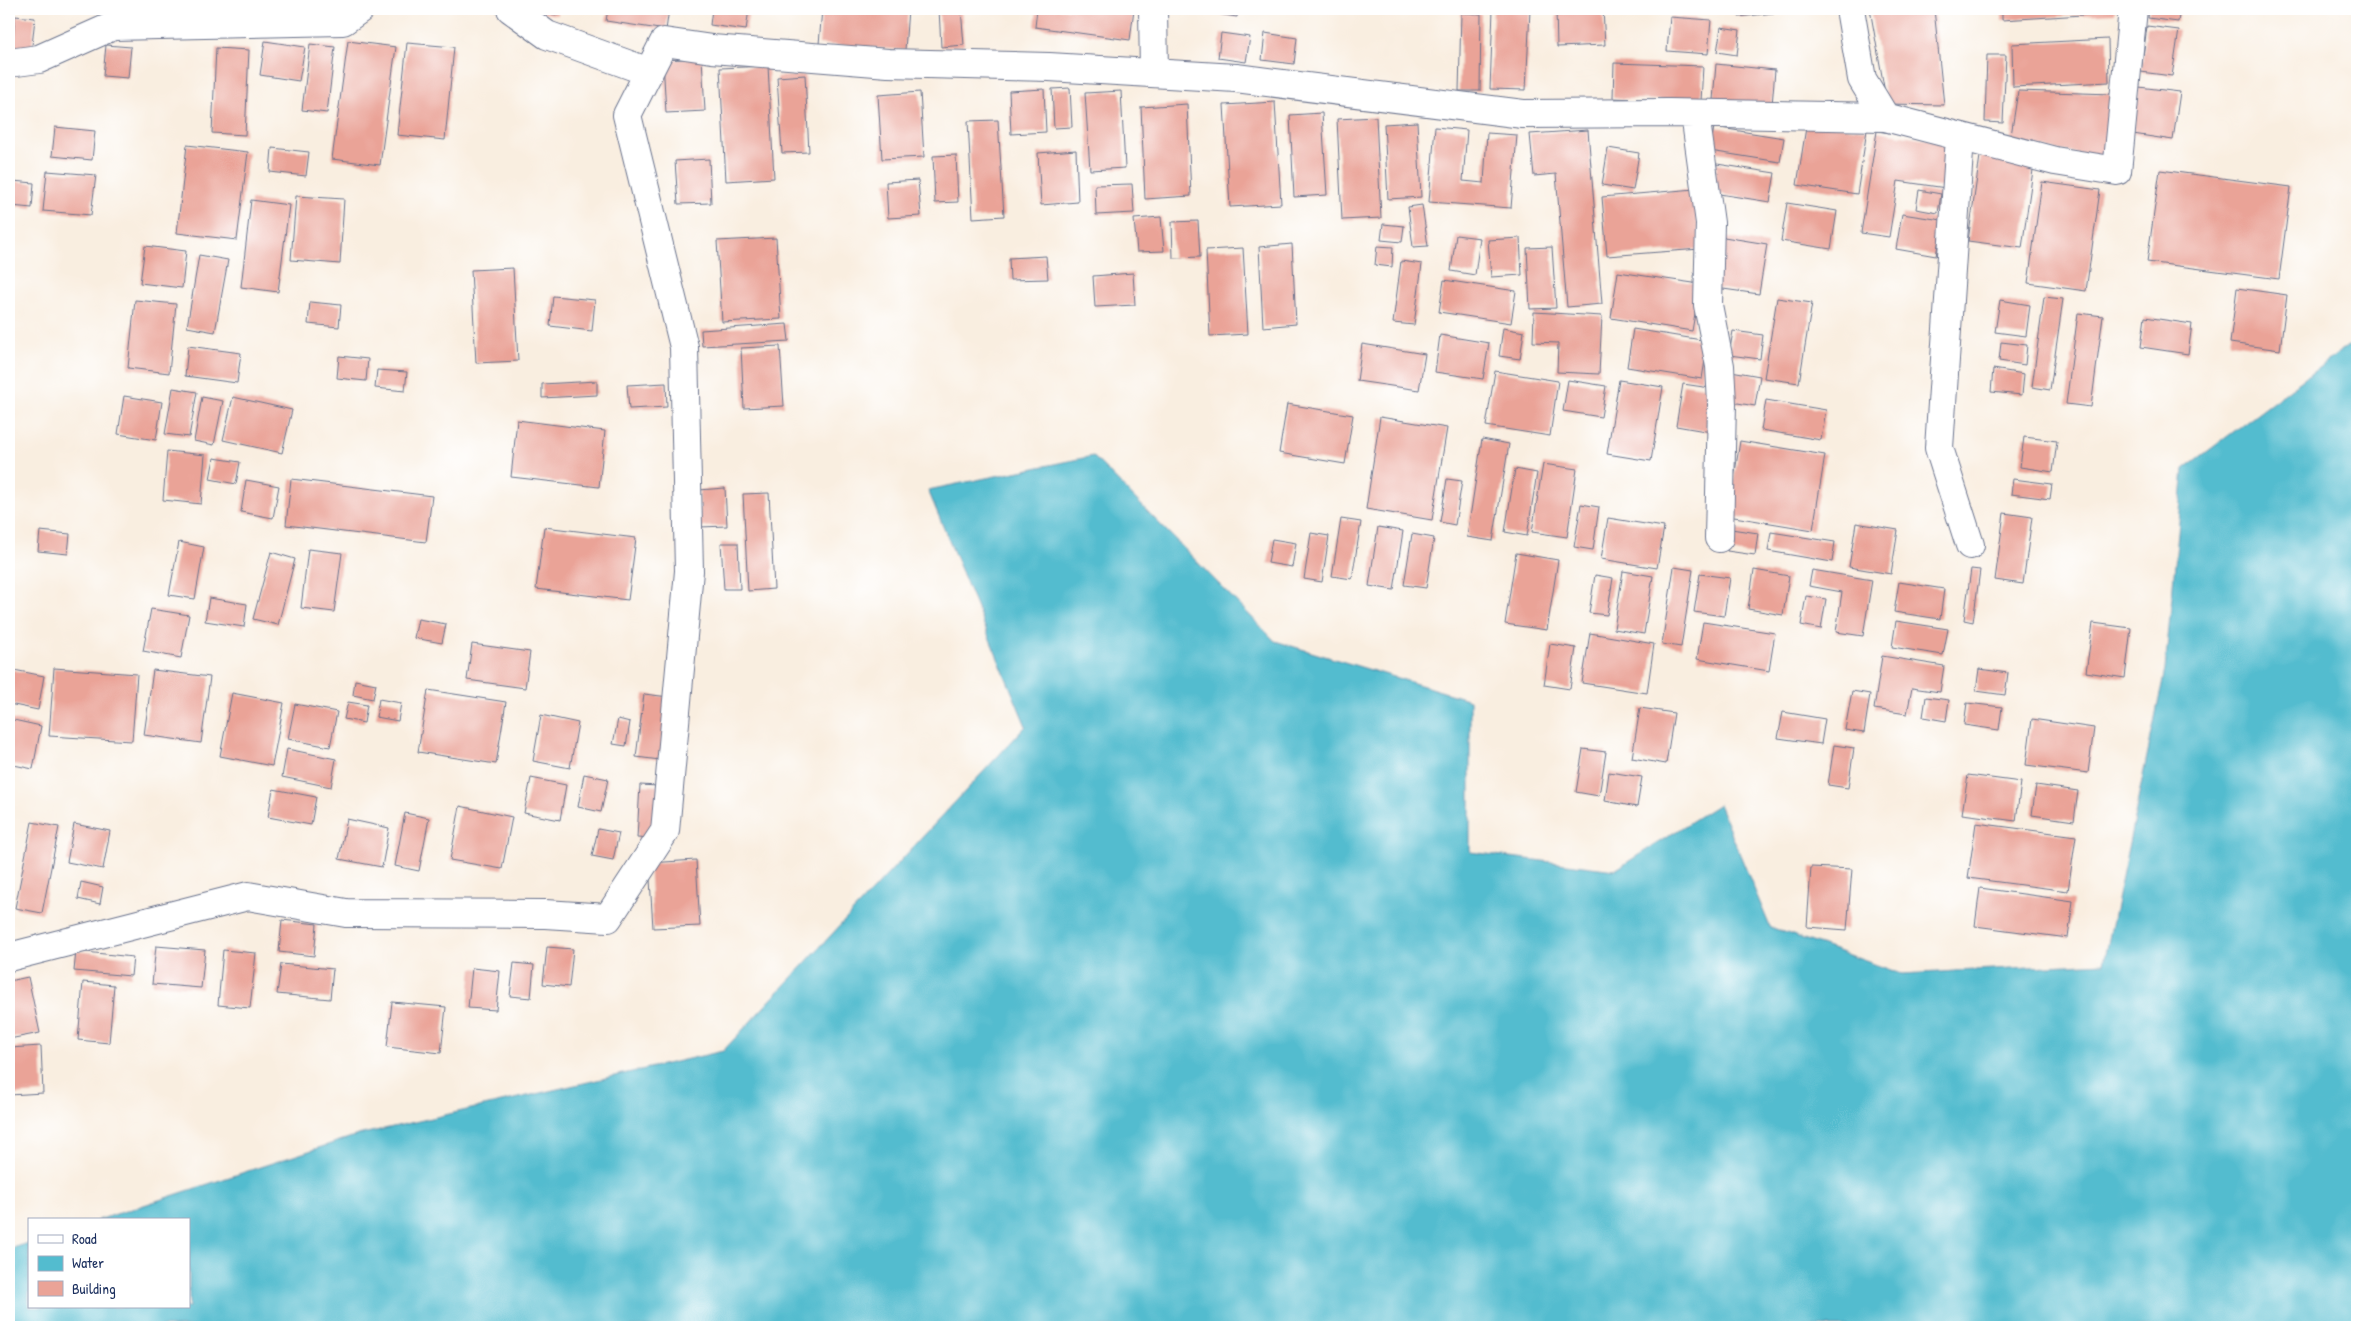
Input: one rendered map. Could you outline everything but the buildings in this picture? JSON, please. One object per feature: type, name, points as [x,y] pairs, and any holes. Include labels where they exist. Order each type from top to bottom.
[{"type":"street","points":[[9,63],[39,59],[113,26],[343,20],[360,9]]},
{"type":"street","points":[[511,9],[547,34],[649,72]]},
{"type":"street","points":[[1152,9],[1154,73]]},
{"type":"street","points":[[1850,9],[1862,79],[1885,117]]},
{"type":"street","points":[[9,957],[248,896],[346,913],[545,914],[608,918],[665,831],[689,571],[684,347],[627,115],[664,42],[712,49],[888,63],[1049,67],[1236,78],[1523,114],[1885,117],[2055,161],[2117,171],[2133,9]]},
{"type":"street","points":[[1694,114],[1710,222],[1708,305],[1720,366],[1722,404],[1719,538]]},
{"type":"street","points":[[1960,137],[1939,448],[1970,545]]},
{"type":"water","points":[[2357,339],[2357,1327],[9,1327],[9,1249],[28,1243],[28,1308],[190,1308],[190,1218],[104,1218],[358,1135],[723,1051],[1026,726],[928,490],[1093,456],[1275,641],[1470,700],[1470,852],[1615,870],[1719,804],[1770,927],[1902,974],[2104,963],[2165,670],[2184,469]]}]
